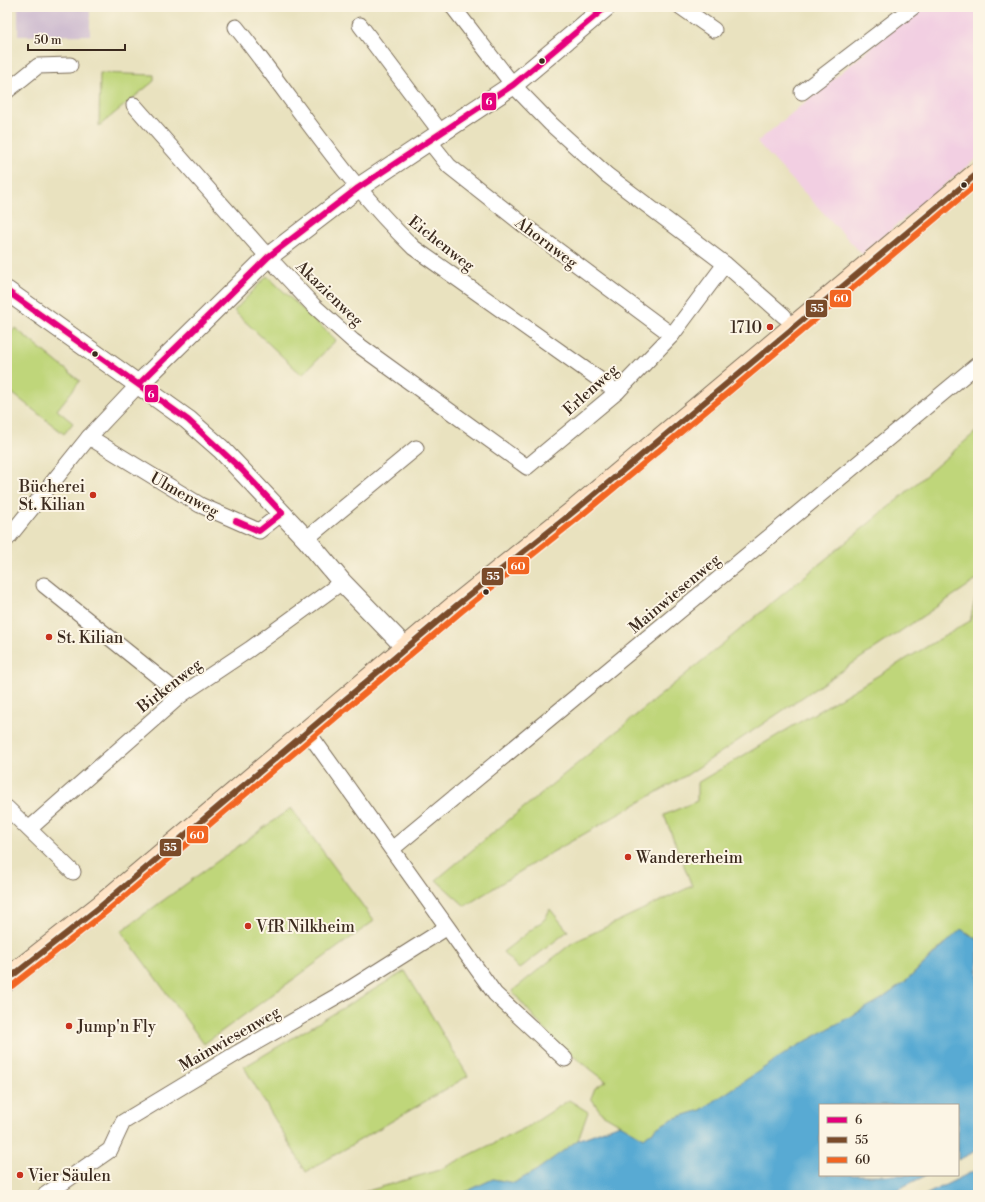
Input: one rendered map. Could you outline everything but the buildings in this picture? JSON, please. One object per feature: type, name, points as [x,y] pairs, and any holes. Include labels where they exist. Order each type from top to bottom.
[{"type":"main road","points":[[7,980],[101,906],[406,648],[613,480],[978,173]]},
{"type":"street","points":[[453,7],[513,85],[550,124],[607,175],[725,264],[784,316]]},
{"type":"street","points":[[7,539],[89,437],[139,384],[268,257],[358,188],[436,138],[513,85],[606,7]]},
{"type":"street","points":[[681,7],[714,30]]},
{"type":"street","points":[[802,92],[913,7]]},
{"type":"street","name":"Ahornweg","points":[[360,25],[436,138],[448,166],[525,226],[672,335]]},
{"type":"street","name":"Eichenweg","points":[[236,27],[358,188],[396,231],[414,248],[617,392]]},
{"type":"street","points":[[7,92],[38,66],[70,65]]},
{"type":"street","name":"Akazienweg","points":[[134,105],[268,257],[313,305],[353,341],[456,416]]},
{"type":"street","name":"Erlenweg","points":[[456,416],[527,467],[617,392],[672,335],[725,264]]},
{"type":"street","points":[[7,291],[188,420],[215,444],[282,513],[342,582],[406,648]]},
{"type":"street","name":"Mainwiesenweg","points":[[392,849],[978,364]]},
{"type":"street","name":"Ulmenweg","points":[[89,437],[200,505],[259,531],[282,513]]},
{"type":"street","points":[[306,539],[416,448]]},
{"type":"street","name":"Birkenweg","points":[[29,830],[181,695],[342,582]]},
{"type":"street","points":[[44,585],[181,695]]},
{"type":"street","points":[[308,732],[392,849],[446,928],[495,994],[565,1059]]},
{"type":"street","points":[[7,808],[73,872]]},
{"type":"street","name":"Mainwiesenweg","points":[[45,1195],[110,1150],[123,1122],[239,1052],[351,988],[446,928]]},
{"type":"shaded area","points":[[18,7],[90,7],[90,35],[18,36]]},
{"type":"shaded area","points":[[920,7],[978,7],[978,157],[862,254],[757,142]]},
{"type":"green space","points":[[100,73],[154,75],[154,81],[99,126]]},
{"type":"green space","points":[[267,276],[336,340],[302,375],[234,311]]},
{"type":"green space","points":[[15,328],[80,381],[57,410],[73,423],[64,434],[7,389],[7,338]]},
{"type":"green space","points":[[978,430],[978,579],[687,775],[537,861],[465,906],[436,880],[896,501]]},
{"type":"green space","points":[[978,586],[978,940],[967,932],[944,944],[905,982],[880,1000],[792,1049],[701,1110],[672,1119],[658,1127],[644,1138],[602,1114],[591,1098],[595,1088],[606,1081],[556,1043],[512,991],[572,943],[692,886],[664,815],[697,801],[697,783],[970,621]]},
{"type":"green space","name":"VfR Nilkheim","points":[[291,808],[374,921],[204,1044],[121,931]]},
{"type":"green space","points":[[550,909],[568,931],[519,969],[503,952],[545,919]]},
{"type":"green space","points":[[405,971],[468,1076],[306,1172],[244,1067]]},
{"type":"green space","points":[[569,1100],[588,1112],[578,1140],[537,1170],[514,1183],[493,1179],[459,1195],[354,1195],[439,1170],[529,1126]]},
{"type":"water","points":[[961,929],[978,940],[978,1150],[959,1160],[959,1104],[819,1104],[819,1176],[925,1176],[886,1195],[459,1195],[493,1179],[514,1183],[537,1170],[578,1140],[620,1124],[644,1138],[658,1127],[672,1119],[701,1110],[792,1049],[880,1000],[905,982]]},
{"type":"water","points":[[978,1169],[978,1195],[925,1195]]},
{"type":"transit line","name":"6","points":[[139,384],[268,257],[358,188],[513,85],[606,7]]},
{"type":"transit line","name":"55","points":[[7,980],[101,906],[457,605],[577,509],[978,173]]},
{"type":"transit line","name":"60","points":[[12,986],[106,912],[462,611],[582,515],[978,183]]},
{"type":"transit line","name":"6","points":[[7,291],[188,420],[242,470],[282,513]]},
{"type":"transit line","name":"6","points":[[236,521],[259,531],[282,513]]},
{"type":"place","name":"1710","points":[[770,327]]},
{"type":"place","name":"Bücherei St. Kilian","points":[[93,495]]},
{"type":"place","name":"St. Kilian","points":[[49,637]]},
{"type":"place","name":"Wandererheim","points":[[628,857]]},
{"type":"place","name":"VfR Nilkheim","points":[[248,926]]},
{"type":"place","name":"Jump'n Fly","points":[[69,1026]]},
{"type":"place","name":"Vier Säulen","points":[[20,1175]]}]
